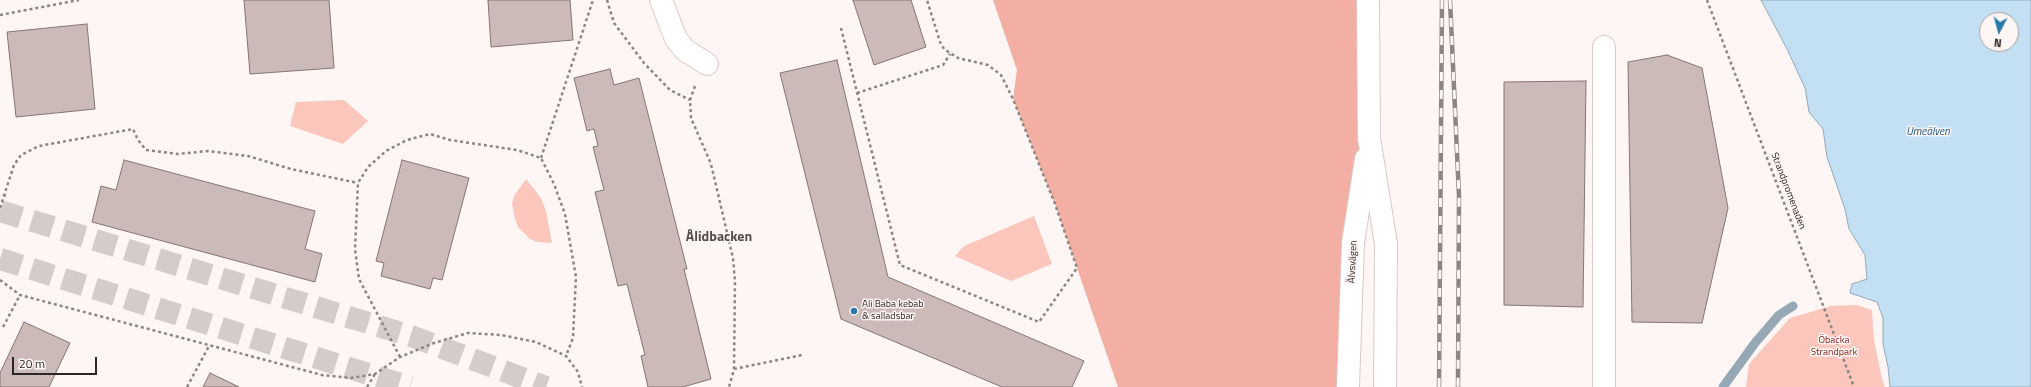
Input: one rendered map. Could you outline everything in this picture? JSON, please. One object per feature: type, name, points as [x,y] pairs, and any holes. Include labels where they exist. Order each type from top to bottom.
[{"type":"main road","points":[[661,0],[676,39],[690,54],[707,64]]},
{"type":"main road","name":"Älvsvägen","points":[[1368,0],[1369,138],[1386,244],[1385,387]]},
{"type":"main road","points":[[1604,47],[1604,387]]},
{"type":"main road","name":"Älvsvägen","points":[[1348,387],[1353,243],[1369,138]]},
{"type":"path","points":[[0,15],[79,0]]},
{"type":"path","points":[[540,158],[594,0]]},
{"type":"path","points":[[608,0],[614,23],[644,63],[670,90],[690,100],[691,118],[710,164],[733,258],[735,281],[734,369],[729,387]]},
{"type":"path","points":[[841,28],[900,265],[1040,322],[1077,268],[1055,204],[1001,75],[988,65],[950,54],[940,42],[927,0]]},
{"type":"path","name":"Strandpromenaden","points":[[1707,0],[1854,387]]},
{"type":"path","points":[[857,93],[943,65],[950,54]]},
{"type":"path","points":[[0,208],[14,165],[22,155],[39,146],[134,129],[138,140],[146,150],[178,154],[208,151],[248,156],[291,169],[358,183]]},
{"type":"path","points":[[400,357],[359,279],[355,249],[358,183],[368,167],[386,151],[407,140],[430,134],[450,140],[518,150],[540,158],[554,184],[565,214],[576,277],[573,338],[566,356]]},
{"type":"path","points":[[3,195],[9,196]]},
{"type":"path","points":[[0,280],[20,295],[322,375],[351,378],[375,374]]},
{"type":"path","points":[[3,327],[20,295]]},
{"type":"path","points":[[367,387],[375,374],[400,357],[434,343],[468,333],[501,335],[536,342],[566,356],[578,372],[582,387]]},
{"type":"path","points":[[187,387],[209,346]]},
{"type":"path","points":[[734,369],[802,354]]},
{"type":"green space","points":[[344,100],[368,121],[343,144],[290,126],[296,102]]},
{"type":"green space","points":[[526,179],[541,198],[546,211],[552,243],[537,242],[530,239],[518,227],[512,204],[514,196]]},
{"type":"green space","points":[[1034,216],[1052,264],[1011,281],[955,256],[964,246]]},
{"type":"green space","name":"Öbacka Strandpark","points":[[1857,305],[1872,310],[1874,340],[1885,387],[1746,387],[1749,364],[1790,318],[1831,306]]},
{"type":"shaded area","points":[[993,0],[1368,0],[1348,387],[1118,387],[1055,204],[1013,99],[1017,70]]},
{"type":"water","name":"Umeälven","points":[[1761,0],[2031,0],[2031,387],[1890,387],[1888,367],[1883,344],[1883,318],[1877,302],[1850,293],[1852,284],[1867,279],[1865,255],[1849,229],[1845,209],[1827,157],[1823,129],[1809,112],[1805,88],[1787,49]]},
{"type":"building","points":[[244,0],[329,0],[334,68],[250,74]]},
{"type":"building","points":[[488,0],[570,0],[573,40],[491,47]]},
{"type":"building","points":[[853,0],[911,0],[926,47],[874,65]]},
{"type":"building","points":[[87,24],[95,109],[16,117],[7,32]]},
{"type":"building","points":[[1667,55],[1702,68],[1728,208],[1702,323],[1632,322],[1628,62]]},
{"type":"building","points":[[837,60],[888,277],[1084,361],[1072,387],[1002,387],[841,319],[780,73]]},
{"type":"building","points":[[610,69],[614,85],[639,78],[687,269],[684,269],[711,379],[683,387],[648,387],[641,356],[645,355],[627,284],[618,286],[595,192],[604,190],[593,147],[598,146],[594,129],[587,131],[574,78]]},
{"type":"building","points":[[1586,81],[1583,307],[1504,305],[1504,82]]},
{"type":"building","points":[[124,160],[315,211],[305,249],[322,254],[315,282],[92,222],[101,186],[116,190]]},
{"type":"building","points":[[402,160],[469,178],[442,280],[433,278],[430,289],[381,276],[384,263],[376,261]]},
{"type":"building","points":[[24,322],[70,343],[49,387],[0,387],[0,373]]},
{"type":"building","points":[[210,373],[239,387],[203,387]]},
{"type":"waterway","points":[[1723,387],[1755,343],[1779,315],[1793,306]]},
{"type":"tunnel","points":[[0,211],[411,336],[546,387]]},
{"type":"tunnel","points":[[0,259],[410,387]]},
{"type":"railway","points":[[1439,387],[1442,0]]},
{"type":"railway","points":[[1450,0],[1459,196],[1458,387]]},
{"type":"place","name":"Ali Baba kebab & salladsbar","points":[[854,311]]},
{"type":"district","name":"Ålidbacken","points":[[719,238]]}]
